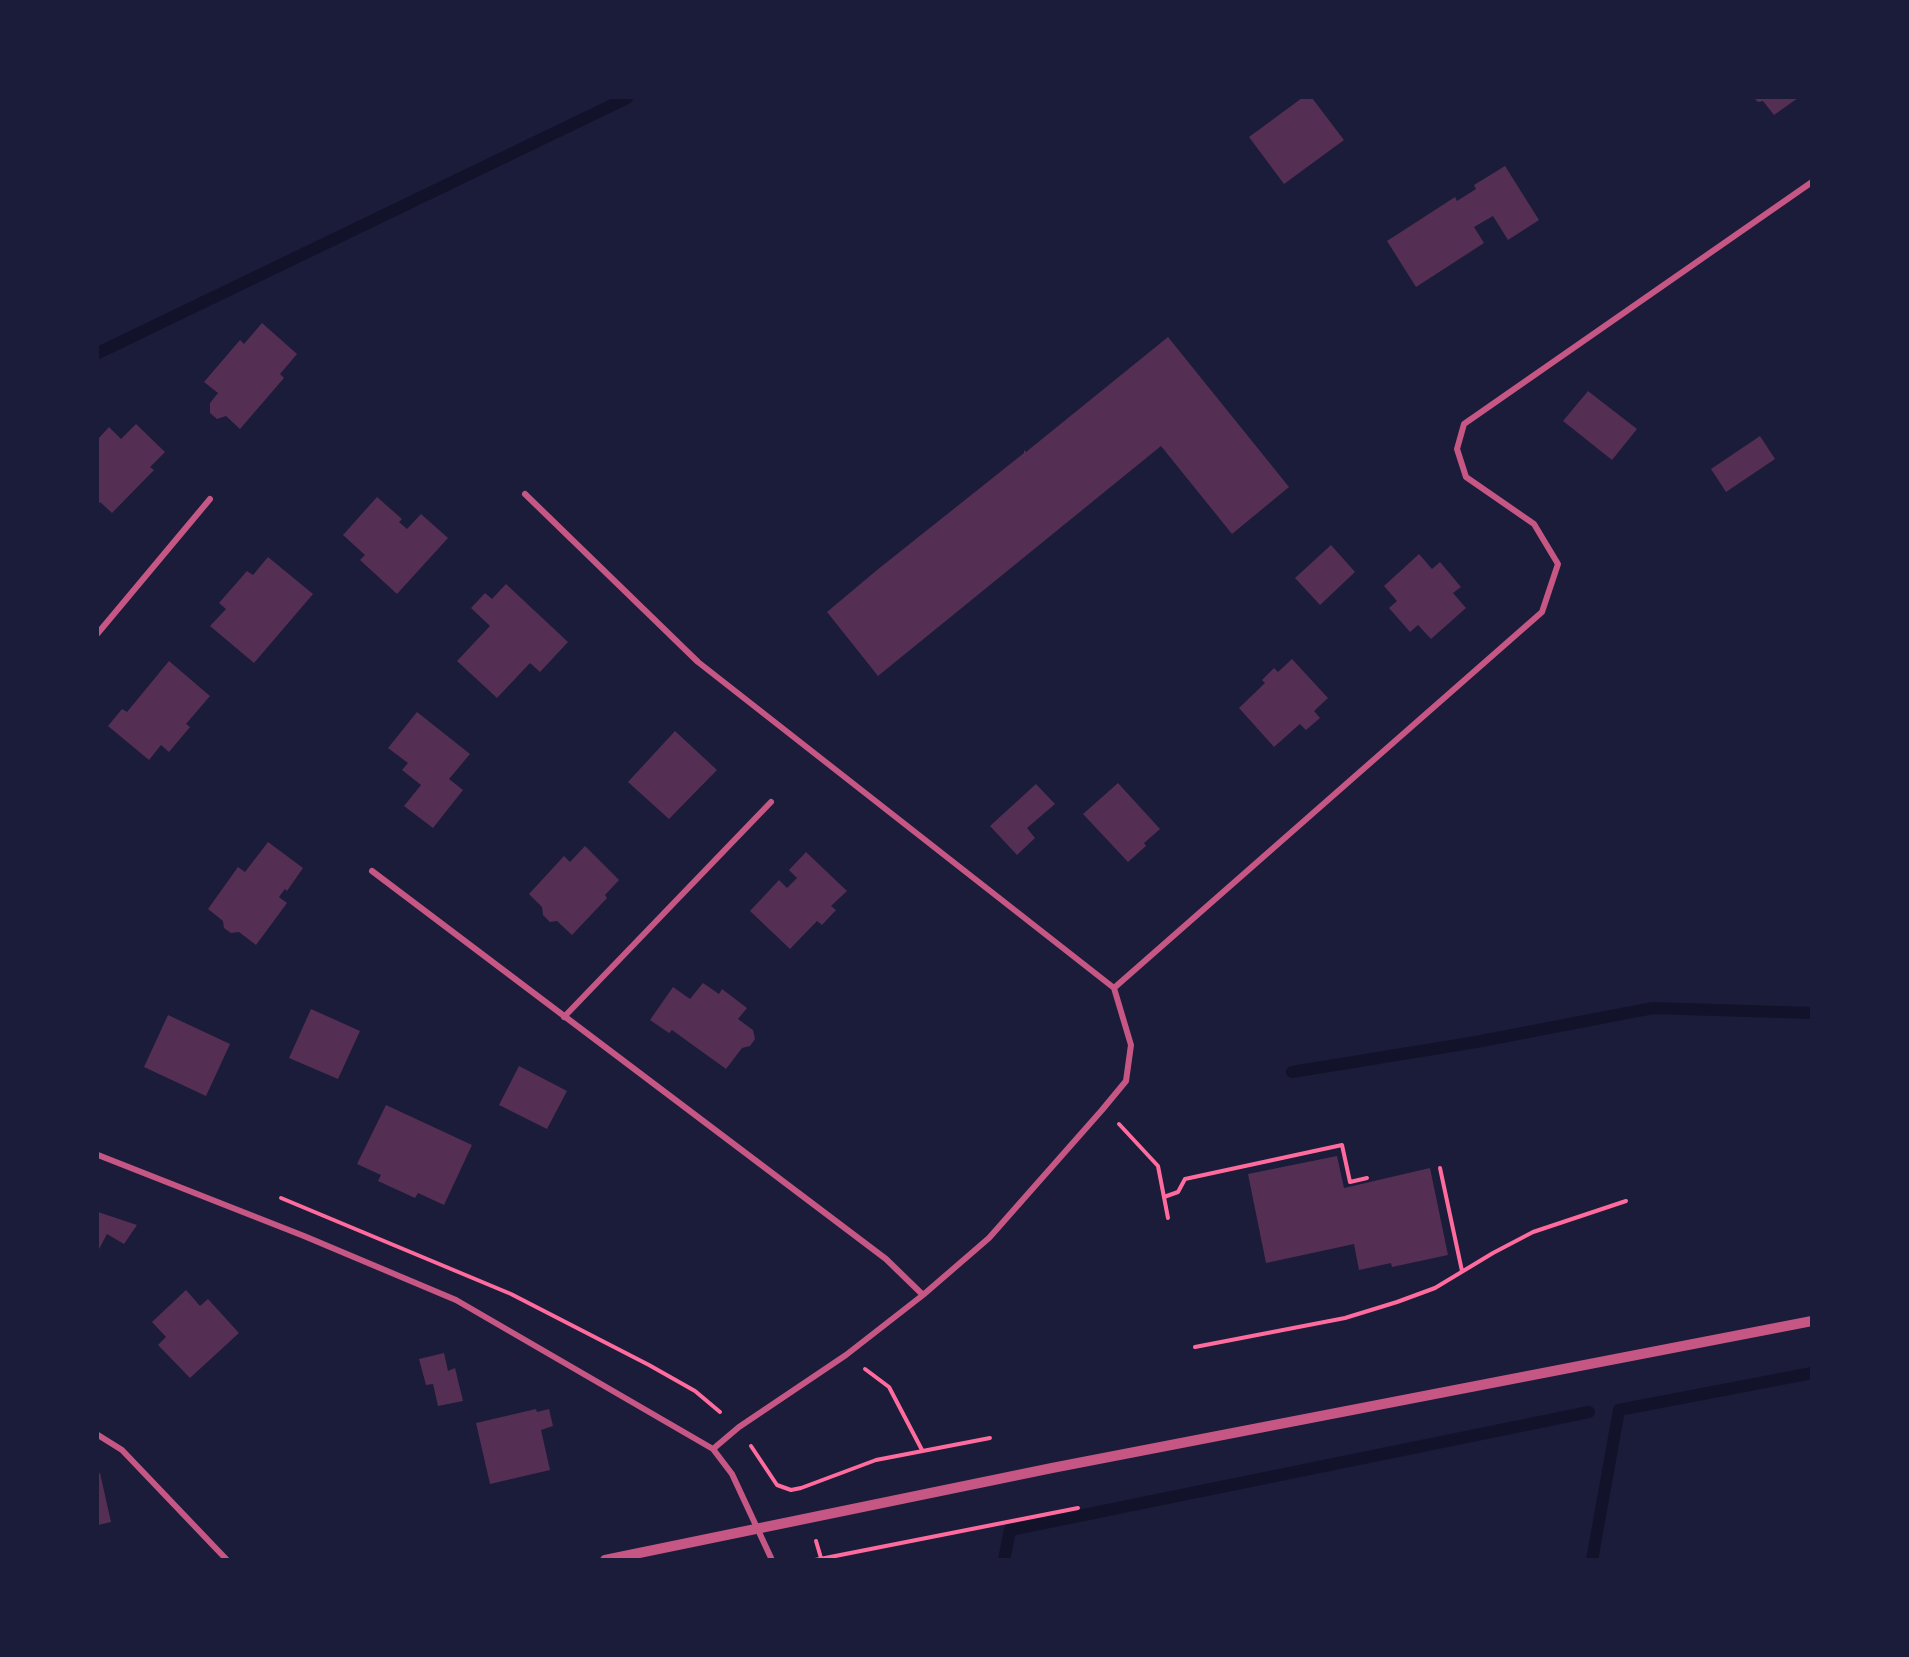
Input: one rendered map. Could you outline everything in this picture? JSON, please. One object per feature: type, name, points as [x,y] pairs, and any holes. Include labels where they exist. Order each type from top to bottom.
[{"type":"street","points":[[1114,988],[1542,612],[1558,564],[1534,524],[1466,477],[1457,449],[1464,424],[1812,182]]},
{"type":"street","points":[[525,494],[698,662],[1114,988],[1131,1046],[1126,1081],[989,1238],[923,1295],[846,1355],[739,1427],[713,1449]]},
{"type":"street","points":[[98,633],[210,499]]},
{"type":"street","points":[[564,1017],[771,802]]},
{"type":"street","points":[[372,871],[886,1259],[923,1295]]},
{"type":"street","points":[[98,1155],[304,1236],[456,1300],[713,1449],[732,1474],[759,1528],[771,1560]]},
{"type":"street","points":[[605,1560],[1064,1465],[1812,1321]]},
{"type":"street","points":[[98,1435],[122,1450],[227,1560]]},
{"type":"path","points":[[1118,1123],[1158,1166],[1168,1218]]},
{"type":"path","points":[[1164,1197],[1178,1192],[1185,1179],[1342,1145],[1350,1182],[1368,1178]]},
{"type":"path","points":[[1440,1168],[1462,1271]]},
{"type":"path","points":[[1195,1347],[1345,1318],[1435,1288],[1533,1232],[1626,1201]]},
{"type":"path","points":[[846,1355],[889,1387],[922,1450]]},
{"type":"path","points":[[801,1488],[876,1460],[990,1438]]},
{"type":"path","points":[[815,1560],[1078,1508]]},
{"type":"building","points":[[1302,98],[1312,98],[1344,140],[1284,184],[1249,137]]},
{"type":"building","points":[[1754,98],[1798,98],[1774,115],[1763,101],[1758,102]]},
{"type":"building","points":[[1505,166],[1539,220],[1508,240],[1493,216],[1474,227],[1484,243],[1416,287],[1387,241],[1455,197],[1457,201],[1476,189],[1474,185]]},
{"type":"building","points":[[262,323],[297,354],[280,374],[284,378],[240,429],[226,416],[217,419],[210,413],[210,403],[218,393],[204,382],[240,340],[244,344]]},
{"type":"building","points":[[1168,337],[1289,487],[1232,534],[1161,446],[878,676],[827,612],[1024,453],[1024,450],[1026,452]]},
{"type":"building","points":[[1588,391],[1637,429],[1612,460],[1563,421]]},
{"type":"building","points":[[136,424],[165,452],[150,467],[154,470],[112,513],[100,502],[98,505],[98,439],[109,427],[121,439]]},
{"type":"building","points":[[1760,436],[1775,459],[1726,492],[1711,469]]},
{"type":"building","points":[[377,497],[402,519],[399,522],[407,529],[421,514],[448,538],[397,594],[360,560],[365,555],[343,535]]},
{"type":"building","points":[[1331,545],[1355,572],[1320,605],[1295,578]]},
{"type":"building","points":[[1419,554],[1432,569],[1440,562],[1461,587],[1453,593],[1466,608],[1431,639],[1418,625],[1410,632],[1389,608],[1397,601],[1384,586]]},
{"type":"building","points":[[268,557],[313,594],[254,663],[210,626],[226,609],[219,603],[247,571],[253,575]]},
{"type":"building","points":[[506,584],[568,642],[540,672],[530,663],[497,698],[457,661],[490,626],[471,608],[485,593],[492,599]]},
{"type":"building","points":[[1292,659],[1328,698],[1314,711],[1320,718],[1306,730],[1300,724],[1274,747],[1239,708],[1265,683],[1262,680],[1274,668],[1278,672]]},
{"type":"building","points":[[169,661],[210,696],[186,724],[190,727],[169,752],[161,745],[149,760],[108,726],[122,709],[127,712]]},
{"type":"building","points":[[417,712],[470,754],[449,779],[463,790],[433,828],[404,806],[421,785],[402,770],[408,763],[388,748]]},
{"type":"building","points":[[675,731],[717,770],[669,819],[628,782]]},
{"type":"building","points":[[1118,783],[1160,829],[1128,862],[1083,814]]},
{"type":"building","points":[[1036,784],[1055,804],[1027,828],[1035,838],[1017,855],[990,826]]},
{"type":"building","points":[[268,842],[303,868],[287,891],[285,889],[279,897],[287,903],[256,945],[239,932],[231,933],[224,928],[223,921],[208,909],[238,867],[245,872]]},
{"type":"building","points":[[585,846],[619,880],[605,895],[607,898],[572,935],[557,921],[550,922],[543,915],[542,907],[529,894],[564,856],[570,862]]},
{"type":"building","points":[[806,852],[847,891],[831,906],[836,910],[822,925],[817,921],[790,949],[750,911],[779,880],[787,888],[797,878],[789,870]]},
{"type":"building","points":[[703,983],[719,994],[722,989],[747,1008],[738,1019],[753,1030],[755,1039],[750,1046],[742,1048],[726,1069],[672,1030],[669,1033],[650,1020],[673,987],[690,999]]},
{"type":"building","points":[[311,1009],[360,1031],[338,1079],[289,1058]]},
{"type":"building","points":[[168,1015],[230,1044],[206,1096],[144,1067]]},
{"type":"building","points":[[519,1066],[567,1091],[547,1129],[499,1105]]},
{"type":"building","points":[[386,1105],[472,1145],[444,1205],[418,1193],[415,1198],[378,1181],[381,1175],[357,1164]]},
{"type":"building","points":[[1337,1156],[1344,1188],[1430,1168],[1448,1255],[1392,1267],[1391,1263],[1359,1270],[1354,1244],[1266,1263],[1248,1174]]},
{"type":"building","points":[[98,1212],[137,1225],[124,1244],[107,1234],[98,1251]]},
{"type":"building","points":[[186,1290],[200,1306],[208,1299],[239,1333],[190,1378],[158,1345],[166,1337],[152,1322]]},
{"type":"building","points":[[444,1353],[448,1371],[455,1368],[463,1401],[438,1406],[433,1384],[426,1385],[419,1359]]},
{"type":"building","points":[[536,1409],[537,1412],[549,1409],[553,1426],[541,1430],[550,1470],[490,1484],[476,1423]]},
{"type":"building","points":[[100,1473],[111,1522],[98,1525],[98,1474]]},
{"type":"waterway","points":[[98,353],[627,98]]},
{"type":"waterway","points":[[1292,1072],[1476,1042],[1653,1008],[1812,1013]]},
{"type":"waterway","points":[[1592,1560],[1619,1410],[1812,1373]]},
{"type":"waterway","points":[[1004,1560],[1010,1530],[1589,1412]]}]
